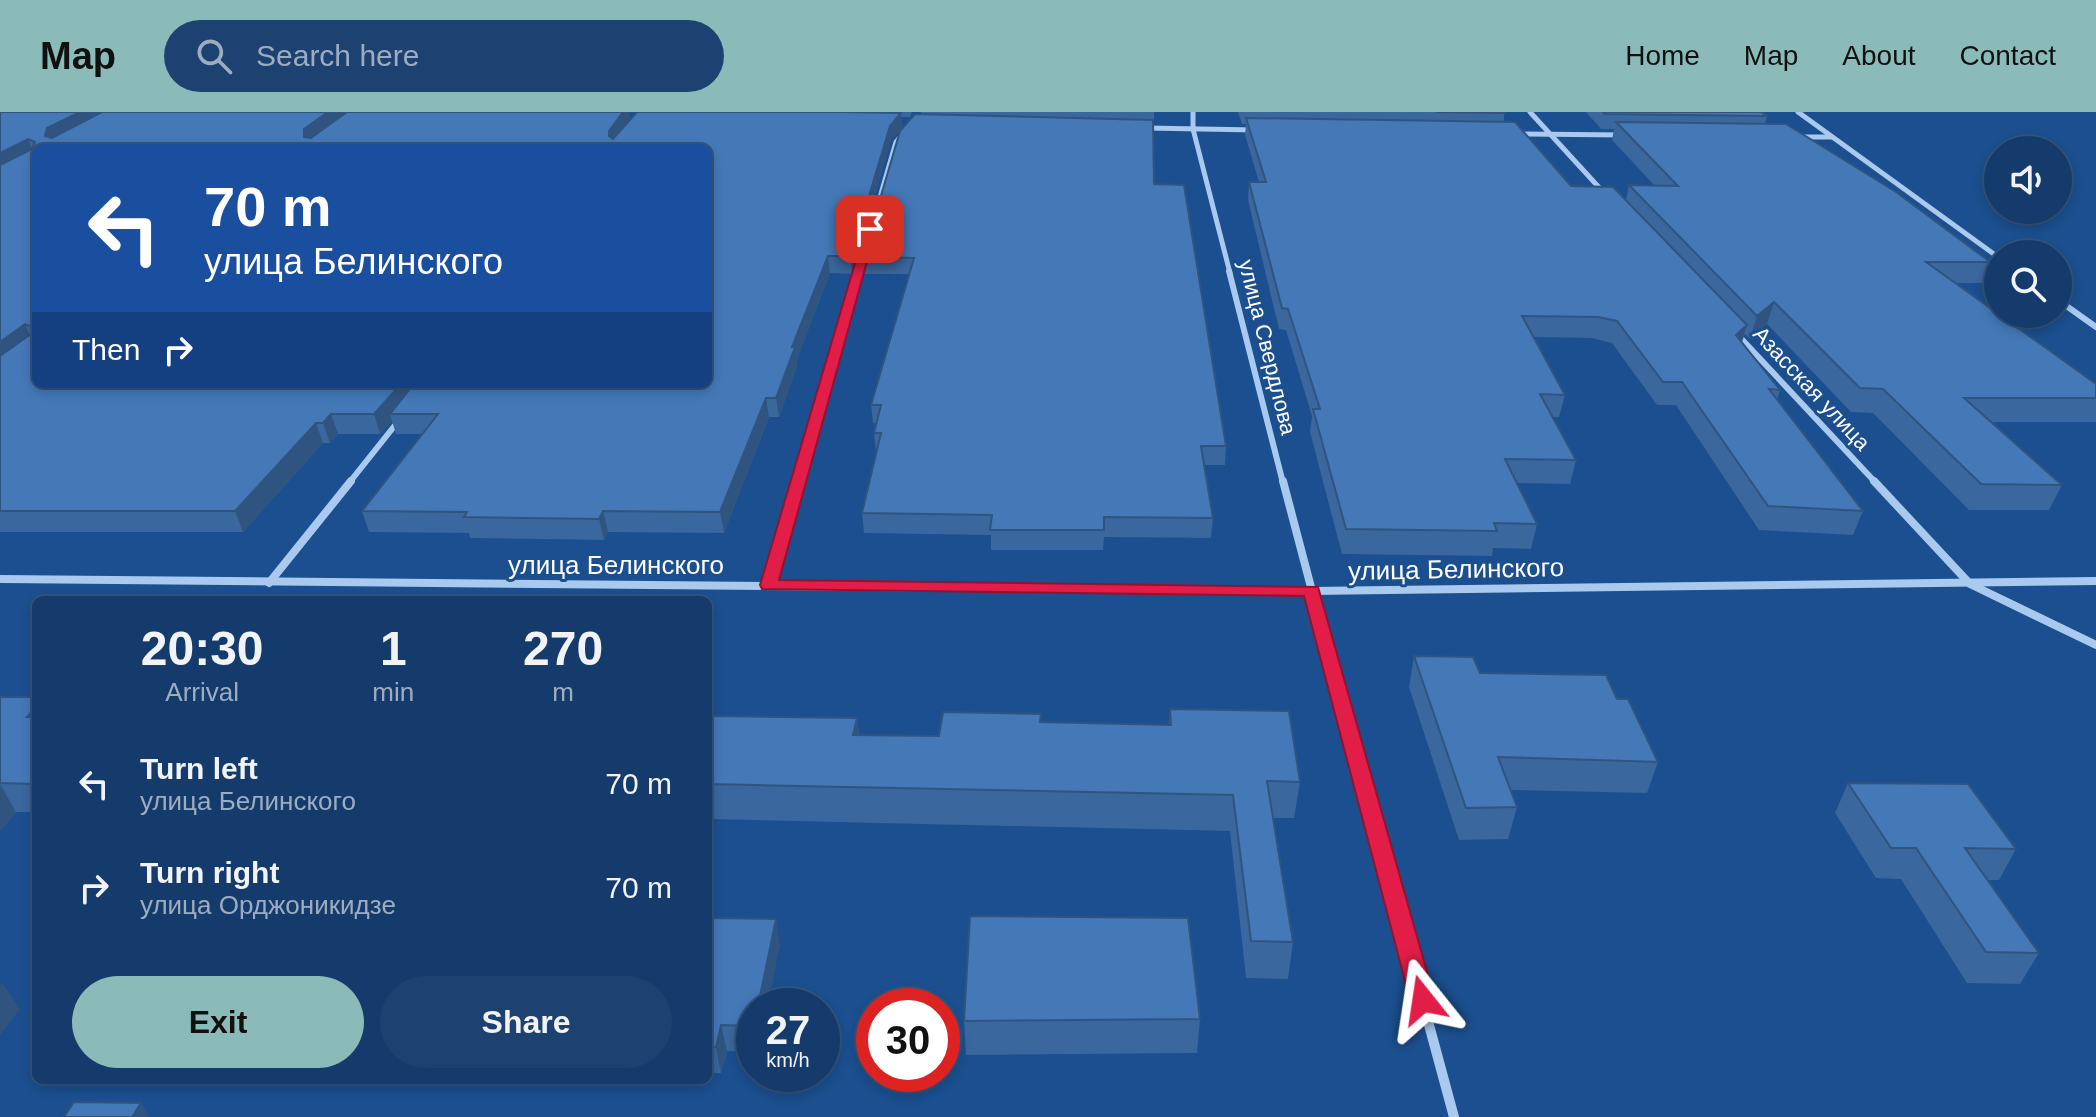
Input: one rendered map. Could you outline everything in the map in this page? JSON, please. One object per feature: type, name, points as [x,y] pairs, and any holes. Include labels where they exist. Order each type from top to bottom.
[{"type":"street","name":"улица Свердлова","points":[[1193,112],[1193,129],[1311,591],[1454,1117]]},
{"type":"street","points":[[1530,112],[1612,202]]},
{"type":"street","points":[[1798,112],[1984,247]]},
{"type":"street","points":[[768,585],[896,142],[915,121]]},
{"type":"street","points":[[1132,127],[1271,130]]},
{"type":"street","points":[[1503,133],[1628,135]]},
{"type":"street","points":[[1785,137],[1832,137]]},
{"type":"street","points":[[2072,310],[2096,327]]},
{"type":"street","name":"Азасская улица","points":[[1729,326],[1970,584]]},
{"type":"street","points":[[269,583],[408,409]]},
{"type":"street","name":"улица Белинского","points":[[0,579],[1311,591],[2096,581]]},
{"type":"street","points":[[1970,584],[2096,645]]},
{"type":"building","points":[[0,112],[80,112],[47,128],[45,136],[52,138],[102,112],[328,112],[304,129],[304,137],[311,138],[347,112],[623,112],[609,131],[613,139],[637,112],[901,113],[890,126],[851,256],[828,256],[792,347],[795,347],[776,398],[766,398],[720,512],[603,511],[599,519],[464,517],[467,512],[362,511],[438,414],[390,414],[411,388],[712,388],[712,144],[34,144],[28,139],[0,153]]},
{"type":"building","points":[[1603,112],[1761,112],[1767,116],[1605,114]]},
{"type":"building","points":[[915,114],[1153,120],[1154,184],[1184,185],[1226,446],[1201,446],[1213,518],[1104,517],[1104,530],[990,530],[992,515],[862,513],[881,433],[874,433],[881,405],[871,405],[914,258],[863,257],[900,131]]},
{"type":"building","points":[[1246,118],[1515,122],[1571,186],[1613,187],[1747,325],[1736,335],[1780,390],[1769,389],[1863,511],[1768,506],[1682,382],[1663,382],[1617,321],[1598,317],[1522,316],[1565,395],[1540,394],[1576,460],[1505,459],[1537,524],[1494,523],[1497,531],[1346,529],[1313,409],[1320,409],[1288,309],[1282,308],[1249,182],[1266,182]]},
{"type":"building","points":[[1616,122],[1786,124],[1896,192],[1984,258],[1984,262],[1926,262],[1984,304],[1984,328],[2018,328],[2096,384],[2096,398],[1964,398],[2062,485],[1981,484],[1883,389],[1860,388],[1774,302],[1757,316],[1629,185],[1678,186]]},
{"type":"building","points":[[32,149],[32,327],[25,324],[0,342],[0,165]]},
{"type":"building","points":[[32,330],[32,388],[397,388],[374,414],[331,414],[323,423],[316,423],[235,511],[0,511],[0,356]]},
{"type":"building","points":[[1414,656],[1473,657],[1480,673],[1606,675],[1617,699],[1628,699],[1658,762],[1498,757],[1517,807],[1466,808]]},
{"type":"building","points":[[0,697],[32,697],[32,711],[27,717],[32,717],[32,784],[0,783]]},
{"type":"building","points":[[1170,709],[1289,711],[1300,782],[1267,781],[1293,942],[1251,941],[1233,795],[712,784],[712,716],[857,718],[853,735],[939,736],[943,712],[1041,714],[1040,722],[1171,725]]},
{"type":"building","points":[[1848,783],[1968,784],[2016,849],[1965,848],[2039,953],[1986,952],[1916,848],[1891,848]]},
{"type":"building","points":[[970,916],[1188,918],[1200,1019],[964,1021]]},
{"type":"building","points":[[712,918],[776,919],[762,988],[736,988],[736,1025],[721,1025],[716,1047],[712,1047]]},
{"type":"building","points":[[74,1102],[141,1103],[132,1117],[64,1117]]},
{"type":"route","points":[[870,229],[768,585],[1311,591],[1423,1000]]}]
